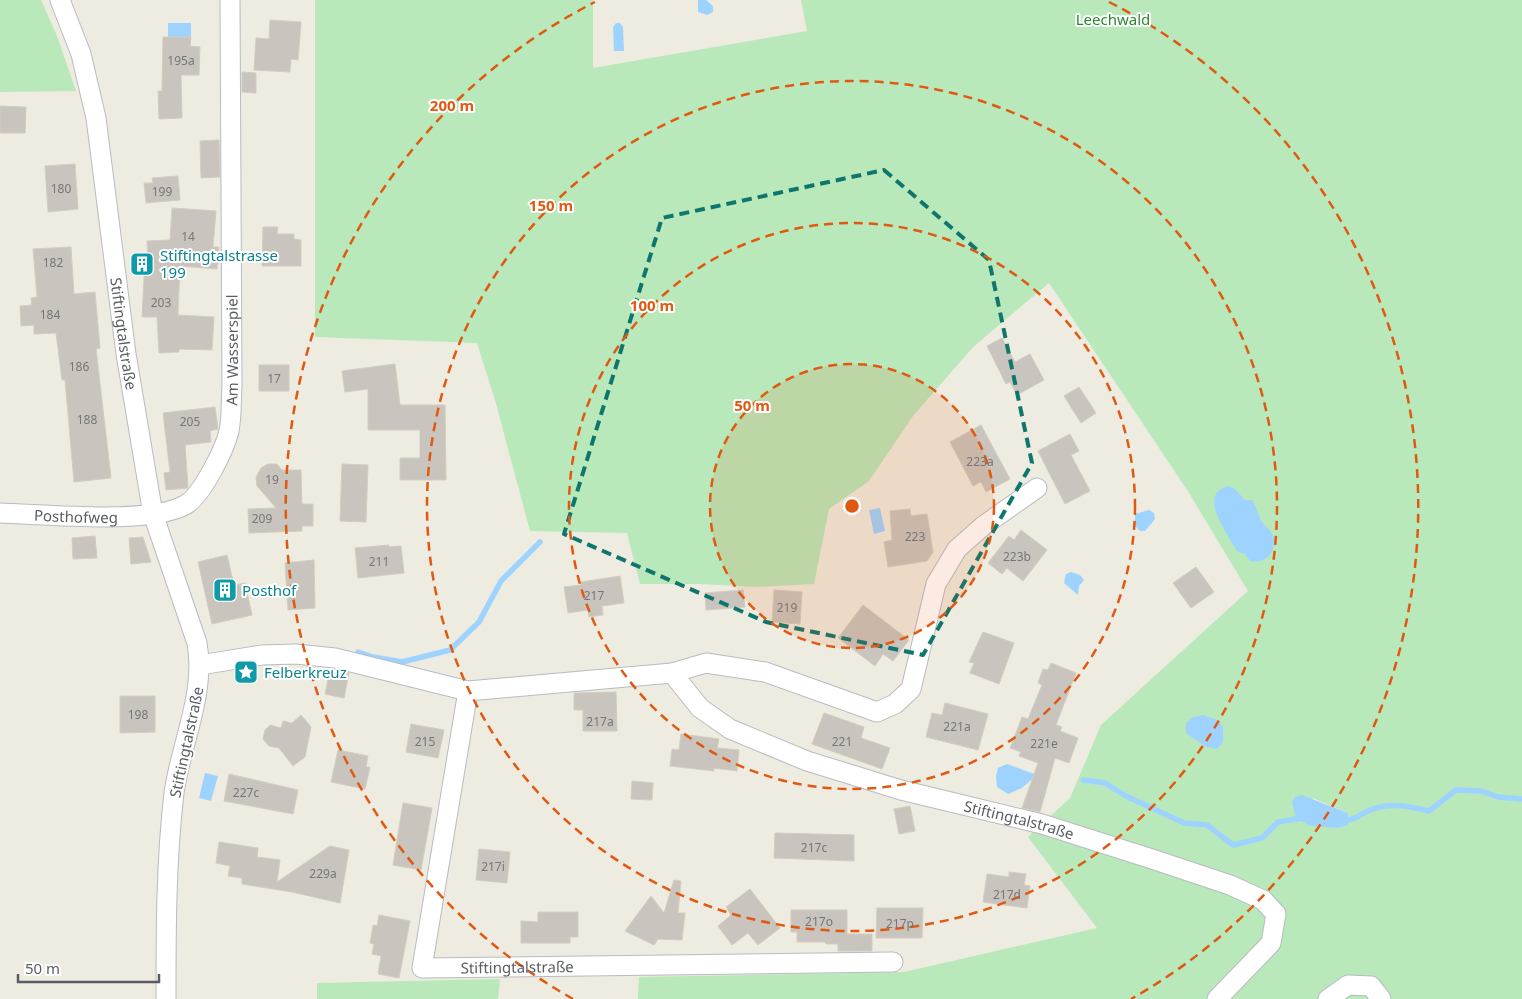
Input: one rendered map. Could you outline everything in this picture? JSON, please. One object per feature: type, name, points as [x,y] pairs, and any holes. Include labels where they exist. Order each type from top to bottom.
[{"type":"street","name":"Stiftingtalstraße","points":[[60,0],[81,54],[96,118],[124,345],[153,514],[197,643],[200,665],[199,682],[182,753],[172,816],[166,932],[166,999]]},
{"type":"street","name":"Am Wasserspiel","points":[[153,514],[186,505],[193,498],[215,465],[229,432],[233,309],[230,0]]},
{"type":"street","name":"Stiftingtalstraße","points":[[200,665],[262,655],[306,655],[335,658],[468,691],[672,673],[706,663],[765,672],[877,712],[895,704],[910,689],[936,584],[957,549],[983,526],[1037,488]]},
{"type":"street","name":"Posthofweg","points":[[0,513],[133,516],[153,514]]},
{"type":"street","name":"Stiftingtalstraße","points":[[672,673],[700,708],[730,729],[807,761],[901,790],[1042,824],[1230,885],[1263,900],[1276,914],[1271,943],[1217,999]]},
{"type":"street","name":"Stiftingtalstraße","points":[[468,691],[422,968],[893,962]]},
{"type":"street","points":[[1328,999],[1348,984],[1372,986],[1381,999]]},
{"type":"highlighted area","points":[[884,170],[989,260],[1032,463],[923,655],[766,622],[564,534],[662,218]]},
{"type":"green space","points":[[0,0],[41,0],[57,36],[76,91],[0,92]]},
{"type":"green space","name":"Leechwald","points":[[315,0],[593,0],[593,68],[807,31],[801,0],[1522,0],[1522,999],[638,999],[639,977],[904,972],[1097,928],[1028,837],[1070,798],[1101,725],[1248,591],[1189,493],[1049,283],[973,347],[913,416],[869,481],[829,509],[814,584],[756,587],[701,584],[640,584],[627,533],[530,531],[495,400],[477,343],[315,337]],"holes":[[[1313,798],[1348,813],[1302,821],[1299,818]]]},
{"type":"green space","points":[[500,979],[498,999],[317,999],[317,983]]},
{"type":"water","points":[[698,0],[706,0],[713,6],[713,12],[707,15],[698,12]]},
{"type":"water","points":[[168,23],[191,23],[191,37],[168,37]]},
{"type":"water","points":[[616,23],[620,23],[623,27],[624,51],[614,51],[613,27]]},
{"type":"water","points":[[1229,486],[1235,489],[1245,500],[1252,500],[1262,522],[1273,536],[1272,551],[1263,560],[1250,561],[1245,554],[1237,551],[1221,524],[1214,505],[1215,497],[1219,490]]},
{"type":"water","points":[[880,508],[885,531],[874,534],[869,510]]},
{"type":"water","points":[[1149,510],[1154,513],[1155,519],[1145,531],[1140,531],[1135,526],[1135,514]]},
{"type":"water","points":[[1071,572],[1080,575],[1084,580],[1079,586],[1078,595],[1064,583],[1066,574]]},
{"type":"water","points":[[1203,715],[1217,720],[1223,727],[1223,742],[1217,749],[1206,747],[1186,733],[1186,723],[1193,717]]},
{"type":"water","points":[[1007,764],[1037,775],[1022,788],[1008,794],[997,787],[996,776],[998,768]]},
{"type":"water","points":[[205,773],[218,776],[211,801],[199,798]]},
{"type":"water","points":[[1302,795],[1348,813],[1348,825],[1338,828],[1310,826],[1296,818],[1292,802],[1295,797]]},
{"type":"building","points":[[270,20],[301,22],[298,60],[291,59],[290,72],[254,70],[256,38],[269,39]]},
{"type":"building","points":[[163,37],[191,37],[190,46],[200,47],[199,75],[181,75],[182,118],[159,119],[158,91],[162,91]]},
{"type":"building","points":[[242,72],[256,73],[256,93],[242,92]]},
{"type":"building","points":[[0,106],[26,107],[25,133],[0,133]]},
{"type":"building","points":[[219,140],[220,177],[201,178],[200,141]]},
{"type":"building","points":[[75,164],[78,209],[48,212],[45,166]]},
{"type":"building","points":[[178,176],[180,200],[146,203],[144,183],[153,183],[152,178]]},
{"type":"building","points":[[172,208],[216,211],[213,247],[219,247],[217,269],[180,266],[178,315],[214,317],[212,350],[179,349],[179,352],[159,353],[157,317],[142,317],[145,260],[148,260],[147,241],[170,240]]},
{"type":"building","points":[[263,227],[278,227],[277,234],[294,234],[294,239],[301,240],[301,266],[262,266]]},
{"type":"building","points":[[71,247],[74,294],[95,292],[100,348],[96,349],[111,478],[74,482],[65,380],[62,380],[56,333],[34,334],[34,325],[21,326],[20,306],[32,305],[31,298],[37,297],[33,249]]},
{"type":"building","points":[[1002,338],[1015,362],[1030,354],[1044,380],[1017,395],[1010,382],[1006,384],[987,346]]},
{"type":"building","points":[[395,364],[400,405],[445,405],[446,480],[400,480],[400,458],[420,458],[420,430],[368,430],[368,389],[345,392],[342,371]]},
{"type":"building","points":[[259,365],[289,365],[289,391],[259,391]]},
{"type":"building","points":[[1079,387],[1096,413],[1081,423],[1064,396]]},
{"type":"building","points":[[215,407],[218,429],[210,431],[211,442],[185,445],[188,488],[166,490],[164,473],[170,472],[163,413]]},
{"type":"building","points":[[981,425],[1010,479],[986,492],[981,482],[973,486],[950,442]]},
{"type":"building","points":[[1070,434],[1079,451],[1071,455],[1090,491],[1065,504],[1038,451]]},
{"type":"building","points":[[268,464],[277,464],[282,470],[301,470],[302,504],[313,504],[313,526],[302,526],[302,531],[249,533],[248,509],[276,508],[257,486],[256,477],[261,468]]},
{"type":"building","points":[[342,464],[368,465],[366,522],[340,521]]},
{"type":"building","points":[[910,509],[911,516],[927,514],[933,552],[927,561],[888,567],[884,542],[892,540],[890,511]]},
{"type":"building","points":[[1021,530],[1047,550],[1023,581],[1007,568],[1002,574],[988,563],[1009,536],[1014,540]]},
{"type":"building","points":[[95,536],[97,558],[73,559],[72,538]]},
{"type":"building","points":[[143,537],[151,562],[131,564],[129,538]]},
{"type":"building","points":[[389,545],[389,547],[401,546],[404,573],[358,578],[355,548]]},
{"type":"building","name":"Posthof","points":[[227,555],[234,585],[245,583],[252,615],[212,624],[198,562]]},
{"type":"building","points":[[314,560],[315,608],[288,610],[285,563]]},
{"type":"building","points":[[1196,567],[1214,592],[1191,608],[1173,583]]},
{"type":"building","points":[[620,576],[624,603],[602,606],[603,615],[589,617],[588,610],[568,613],[564,587],[581,585],[581,582]]},
{"type":"building","points":[[743,590],[745,607],[706,610],[705,593]]},
{"type":"building","points":[[774,590],[802,592],[800,624],[772,622]]},
{"type":"building","points":[[863,605],[909,640],[893,661],[883,654],[875,666],[838,638]]},
{"type":"building","points":[[983,632],[1014,643],[999,684],[970,673],[974,663],[969,662]]},
{"type":"building","points":[[1051,663],[1076,673],[1056,725],[1062,727],[1060,731],[1078,738],[1069,763],[1055,758],[1040,812],[1022,808],[1038,763],[1019,756],[1021,752],[1010,748],[1022,717],[1028,719],[1042,685],[1038,683],[1043,669],[1048,670]]},
{"type":"building","points":[[330,669],[349,673],[344,698],[325,694]]},
{"type":"building","points":[[616,692],[617,731],[583,731],[583,710],[574,710],[574,693]]},
{"type":"building","points":[[120,696],[155,696],[155,732],[120,733]]},
{"type":"building","points":[[945,703],[988,714],[978,750],[926,737],[932,713],[942,715]]},
{"type":"building","points":[[824,713],[864,727],[861,738],[890,748],[882,769],[812,744]]},
{"type":"building","points":[[301,715],[311,727],[305,757],[293,766],[279,748],[269,746],[263,739],[265,730],[270,725],[281,728],[283,721],[292,723]]},
{"type":"building","points":[[411,724],[444,730],[438,758],[406,752]]},
{"type":"building","points":[[681,734],[719,739],[717,748],[739,750],[737,771],[714,768],[714,771],[670,766],[672,749],[679,750]]},
{"type":"building","points":[[338,750],[368,756],[366,767],[370,767],[365,789],[331,782]]},
{"type":"building","points":[[229,774],[298,790],[293,814],[224,801]]},
{"type":"building","points":[[632,781],[653,783],[652,800],[631,799]]},
{"type":"building","points":[[403,803],[432,808],[421,870],[393,865]]},
{"type":"building","points":[[910,806],[915,831],[899,834],[894,809]]},
{"type":"building","points":[[775,833],[854,835],[854,861],[774,858]]},
{"type":"building","points":[[219,842],[258,848],[257,857],[280,860],[277,882],[330,846],[349,850],[340,903],[292,892],[242,884],[242,878],[228,876],[230,866],[216,863]]},
{"type":"building","points":[[479,849],[510,852],[507,883],[476,880]]},
{"type":"building","points":[[1009,872],[1026,874],[1024,885],[1030,886],[1027,908],[983,902],[987,874],[1009,877]]},
{"type":"building","points":[[674,880],[681,881],[678,913],[685,913],[682,940],[658,939],[654,945],[625,931],[651,896],[664,913]]},
{"type":"building","points":[[750,889],[780,928],[758,945],[748,933],[732,945],[718,926],[731,915],[726,907]]},
{"type":"building","points":[[877,908],[923,908],[922,938],[876,938]]},
{"type":"building","points":[[791,910],[847,910],[847,934],[872,934],[872,951],[838,951],[838,944],[797,942],[797,932],[791,932]]},
{"type":"building","points":[[538,912],[578,912],[578,937],[570,937],[570,943],[521,943],[521,921],[538,922]]},
{"type":"building","points":[[379,915],[410,921],[399,978],[378,974],[381,956],[372,954],[374,944],[370,943],[373,925],[377,926]]},
{"type":"waterway","points":[[358,652],[373,657],[402,662],[450,650],[479,622],[501,581],[540,542]]},
{"type":"waterway","points":[[1083,780],[1105,783],[1126,796],[1184,823],[1207,825],[1233,845],[1262,838],[1278,822],[1302,818]]},
{"type":"waterway","points":[[1344,820],[1354,818],[1370,810],[1392,805],[1429,811],[1456,790],[1481,791],[1498,797],[1522,799]]},
{"type":"place","name":"Stiftingtalstrasse 199","points":[[142,264]]},
{"type":"place","name":"Posthof","points":[[225,590]]},
{"type":"place","name":"Felberkreuz","points":[[246,672]]}]
